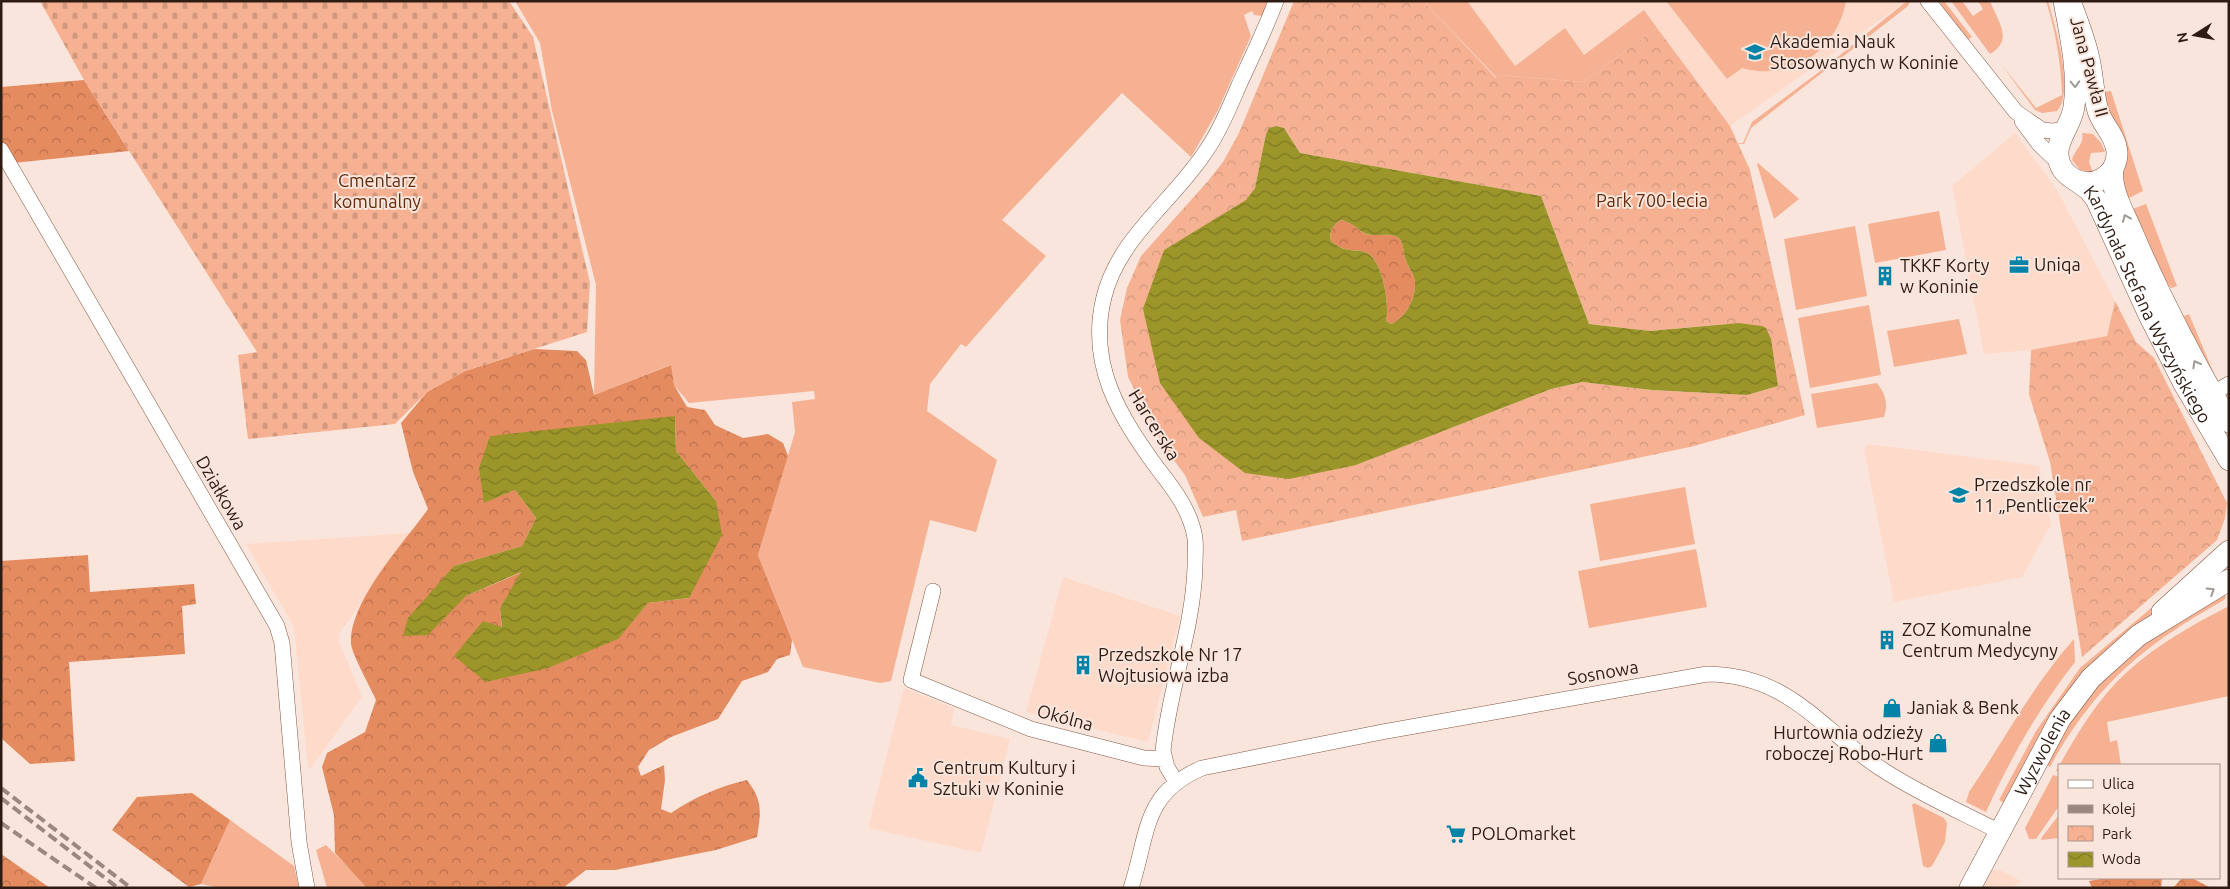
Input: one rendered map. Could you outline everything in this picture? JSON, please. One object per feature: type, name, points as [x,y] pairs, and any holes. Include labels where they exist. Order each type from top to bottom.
[{"type":"main road","name":"Jana Pawła II","points":[[2064,1],[2073,56],[2075,86],[2073,115],[2068,128]]},
{"type":"main road","name":"Jana Pawła II","points":[[2070,1],[2089,59],[2098,113],[2110,132]]},
{"type":"main road","points":[[2090,124],[2110,132],[2117,153],[2112,169],[2097,182],[2090,183],[2075,180],[2064,171],[2060,164],[2058,150],[2068,128],[2090,124]]},
{"type":"main road","name":"Kardynała Stefana Wyszyńskiego","points":[[2112,169],[2115,191],[2146,263],[2183,340],[2220,389],[2229,422]]},
{"type":"main road","name":"Kardynała Stefana Wyszyńskiego","points":[[2075,180],[2096,199],[2148,313],[2184,384],[2229,460]]},
{"type":"main road","name":"Wyzwolenia","points":[[1970,888],[2060,718],[2091,678],[2140,635],[2182,591],[2229,551]]},
{"type":"main road","name":"Wyzwolenia","points":[[2140,635],[2229,580]]},
{"type":"street","name":"Harcerska","points":[[1164,759],[1164,743],[1194,588],[1195,540],[1183,504],[1134,436],[1114,400],[1107,382],[1101,346],[1102,310],[1110,278],[1126,248],[1178,189],[1208,148],[1276,1]]},
{"type":"street","points":[[1928,1],[2016,112],[2034,138],[2060,164]]},
{"type":"street","points":[[2016,112],[2042,130],[2052,131],[2068,128]]},
{"type":"street","name":"Działkowa","points":[[1,150],[277,626],[282,643],[299,842],[308,888]]},
{"type":"street","name":"Okólna","points":[[933,591],[910,680],[1031,730],[1144,758],[1164,759]]},
{"type":"street","name":"Sosnowa","points":[[1176,782],[1202,768],[1222,762],[1688,676],[1723,674],[1743,677],[1778,690],[1882,769],[2000,832]]},
{"type":"street","points":[[1131,888],[1151,815],[1166,791],[1176,782],[1164,759]]},
{"type":"shaded area","name":"Akademia Nauk Stosowanych w Koninie","points":[[1423,1],[1903,1],[1904,3],[1730,126],[1657,28],[1583,82],[1499,75]]},
{"type":"shaded area","points":[[2015,133],[2057,190],[2115,301],[2107,336],[2031,350],[1984,354],[1952,186]]},
{"type":"shaded area","name":"Przedszkole nr 11 „Pentliczek”","points":[[1868,444],[2039,466],[2051,524],[2022,577],[1894,602],[1864,449]]},
{"type":"shaded area","points":[[411,533],[339,634],[339,641],[362,697],[310,769],[308,768],[294,627],[246,544]]},
{"type":"shaded area","points":[[1063,577],[1180,616],[1148,742],[1026,712]]},
{"type":"shaded area","points":[[904,688],[954,708],[951,725],[1010,739],[981,853],[868,828]]},
{"type":"shaded area","points":[[1992,870],[2000,870],[2021,881],[2011,888],[1980,888]]},
{"type":"green space","name":"Cmentarz komunalny","points":[[40,1],[509,1],[533,37],[590,283],[587,332],[465,371],[427,392],[395,424],[248,439],[238,355],[257,352],[84,80]]},
{"type":"green space","points":[[515,1],[1267,1],[1263,16],[1254,15],[1252,11],[1244,15],[1251,36],[1217,112],[1191,157],[1122,93],[1002,220],[1046,256],[966,347],[961,344],[930,384],[927,411],[997,460],[976,532],[930,520],[891,681],[880,683],[803,667],[758,555],[795,432],[792,402],[815,399],[814,391],[689,403],[674,385],[670,365],[594,395],[596,285],[552,111],[540,43]]},
{"type":"green space","name":"Park 700-lecia","points":[[1294,1],[1423,1],[1496,78],[1499,75],[1583,82],[1657,28],[1730,126],[1750,170],[1805,415],[1690,447],[1242,541],[1236,510],[1203,517],[1185,475],[1164,447],[1128,377],[1120,320],[1127,288],[1141,256],[1208,181],[1223,162],[1239,133]],"holes":[[[1277,126],[1284,128],[1300,153],[1541,196],[1589,324],[1650,331],[1727,324],[1778,386],[1747,395],[1652,390],[1582,382],[1551,389],[1356,465],[1164,250],[1246,201],[1255,188],[1266,134]]]},
{"type":"green space","points":[[1423,1],[1467,1],[1515,66],[1565,28],[1584,55],[1644,10],[1657,28],[1583,82],[1499,75],[1497,78]]},
{"type":"green space","points":[[1666,1],[1846,1],[1841,19],[1833,35],[1822,48],[1809,58],[1794,66],[1778,70],[1760,71],[1742,68],[1727,79]]},
{"type":"green space","points":[[1907,1],[1910,1],[1908,6],[1751,128],[1744,144],[1732,143],[1743,143],[1752,122],[1819,72]]},
{"type":"green space","points":[[1944,1],[1972,37],[1967,40],[1941,6],[1941,2]]},
{"type":"green space","points":[[1951,1],[1962,1],[1973,16],[1983,9],[1978,1],[1990,1],[2002,30],[2003,37],[1997,49],[1990,54]]},
{"type":"green space","points":[[2046,1],[2048,1],[2059,42],[2064,74],[2064,89],[2062,102],[2057,111],[2042,113],[2035,110],[2001,64],[2036,108],[2062,95],[2053,24]]},
{"type":"green space","points":[[84,80],[129,151],[13,163],[1,142],[1,87]]},
{"type":"green space","points":[[2111,91],[2143,191],[2125,200],[2103,92]]},
{"type":"green space","points":[[2082,133],[2093,134],[2101,143],[2105,152],[2091,153],[2089,162],[2093,173],[2080,170],[2072,160],[2081,144]]},
{"type":"green space","points":[[1757,164],[1799,199],[1774,219]]},
{"type":"green space","points":[[2146,204],[2177,286],[2171,288],[2157,269],[2130,210]]},
{"type":"green space","points":[[1939,211],[1946,250],[1875,263],[1868,224]]},
{"type":"green space","points":[[1340,220],[1353,225],[1366,234],[1393,236],[1401,241],[1406,261],[1414,276],[1415,289],[1412,301],[1405,313],[1391,324],[1386,321],[1387,305],[1384,284],[1373,258],[1367,253],[1342,248],[1331,241],[1330,234],[1332,229]]},
{"type":"green space","points":[[1855,226],[1867,296],[1796,310],[1784,239]]},
{"type":"green space","points":[[2115,301],[2136,342],[2154,358],[2227,503],[2225,518],[2217,540],[2082,657],[2050,462],[2029,394],[2031,350],[2107,336]]},
{"type":"green space","points":[[1869,305],[1881,375],[1810,388],[1798,318]]},
{"type":"green space","points":[[2189,314],[2214,374],[2203,363],[2195,348],[2184,316]]},
{"type":"green space","points":[[1959,319],[1967,354],[1894,367],[1887,331]]},
{"type":"green space","points":[[534,349],[577,351],[586,360],[594,395],[671,365],[674,385],[687,407],[705,410],[715,425],[743,438],[768,434],[783,443],[788,456],[758,555],[792,640],[790,655],[777,659],[768,672],[742,681],[718,719],[671,737],[649,750],[638,767],[641,776],[664,765],[665,780],[661,809],[671,813],[707,793],[747,780],[756,794],[760,807],[757,837],[716,850],[615,870],[586,870],[563,888],[366,887],[335,853],[334,815],[322,767],[327,753],[365,732],[376,700],[352,649],[353,627],[368,591],[428,509],[413,472],[401,423],[427,392],[465,371]],"holes":[[[675,416],[676,451],[716,501],[689,598],[648,603],[617,639],[454,656],[502,628],[500,608],[522,572],[466,596],[454,566],[522,546],[536,518],[515,490],[484,502]]]},
{"type":"green space","points":[[1877,383],[1885,399],[1884,417],[1817,428],[1811,394]]},
{"type":"green space","points":[[1685,487],[1695,544],[1600,561],[1590,504]]},
{"type":"green space","points":[[1696,549],[1707,607],[1589,628],[1578,571]]},
{"type":"green space","points":[[88,555],[90,592],[194,584],[196,604],[182,606],[185,654],[69,662],[75,761],[30,764],[1,738],[1,561]]},
{"type":"green space","points":[[2182,582],[2047,723],[2004,803],[1999,800],[2036,731],[2080,668]]},
{"type":"green space","points":[[2222,591],[2226,597],[2224,600],[2169,634],[2124,670],[2085,713],[2067,738],[2050,767],[2045,764],[2081,705],[2108,673],[2155,635]]},
{"type":"green space","points":[[2229,606],[2229,696],[2107,722],[2110,742],[2117,740],[2121,764],[2060,764],[2079,731],[2097,706],[2127,672],[2163,644]]},
{"type":"green space","points":[[2074,639],[2075,662],[2049,697],[2026,734],[1986,812],[1966,802],[1969,792],[2032,695]]},
{"type":"green space","points":[[2053,775],[2058,777],[2058,807],[2036,839],[2029,839],[2025,828]]},
{"type":"green space","points":[[192,793],[230,820],[201,884],[189,887],[112,830],[137,797]]},
{"type":"green space","points":[[1914,803],[1944,818],[1947,823],[1945,842],[1932,866],[1928,868],[1923,866],[1912,805]]},
{"type":"green space","points":[[2058,816],[2058,838],[2041,840]]},
{"type":"green space","points":[[230,820],[294,866],[299,888],[221,888],[201,884]]},
{"type":"green space","points":[[326,845],[369,888],[327,888],[316,850]]},
{"type":"green space","points":[[1,854],[50,888],[1,888]]},
{"type":"green space","points":[[2101,879],[2162,879],[2161,888],[2092,888],[2089,881]]},
{"type":"green space","points":[[2181,879],[2194,879],[2211,888],[2173,888]]},
{"type":"water","points":[[1277,126],[1284,128],[1300,153],[1541,196],[1589,324],[1650,331],[1739,323],[1762,326],[1766,328],[1771,339],[1778,386],[1747,395],[1652,390],[1582,382],[1551,389],[1356,465],[1289,479],[1245,473],[1199,438],[1160,383],[1143,309],[1164,250],[1246,200],[1255,188],[1266,134],[1269,128]],"holes":[[[1340,220],[1367,234],[1397,237],[1402,244],[1406,261],[1415,280],[1415,289],[1412,301],[1405,313],[1391,324],[1386,321],[1387,305],[1384,284],[1373,258],[1367,253],[1342,248],[1331,241],[1330,234],[1333,227]]]},
{"type":"water","points":[[675,416],[676,451],[716,501],[722,535],[689,598],[648,603],[618,639],[548,668],[486,682],[454,656],[483,621],[502,627],[500,608],[521,572],[466,596],[428,635],[403,636],[408,618],[454,566],[522,546],[536,518],[515,490],[484,503],[479,468],[490,436]]},
{"type":"railway","points":[[1,788],[131,888]]},
{"type":"railway","points":[[1,798],[118,888]]},
{"type":"railway","points":[[1,823],[96,888]]},
{"type":"place","name":"Akademia Nauk Stosowanych w Koninie","points":[[1755,52]]},
{"type":"place","name":"Uniqa","points":[[2019,265]]},
{"type":"place","name":"TKKF Korty w Koninie","points":[[1885,276]]},
{"type":"place","name":"Przedszkole nr 11 „Pentliczek”","points":[[1959,495]]},
{"type":"place","name":"ZOZ Komunalne Centrum Medycyny","points":[[1887,640]]},
{"type":"place","name":"Przedszkole Nr 17 Wojtusiowa izba","points":[[1083,665]]},
{"type":"place","name":"Janiak & Benk","points":[[1892,708]]},
{"type":"place","name":"Hurtownia odzieży roboczej Robo-Hurt","points":[[1938,743]]},
{"type":"place","name":"Centrum Kultury i Sztuki w Koninie","points":[[918,778]]},
{"type":"place","name":"POLOmarket","points":[[1456,834]]}]
